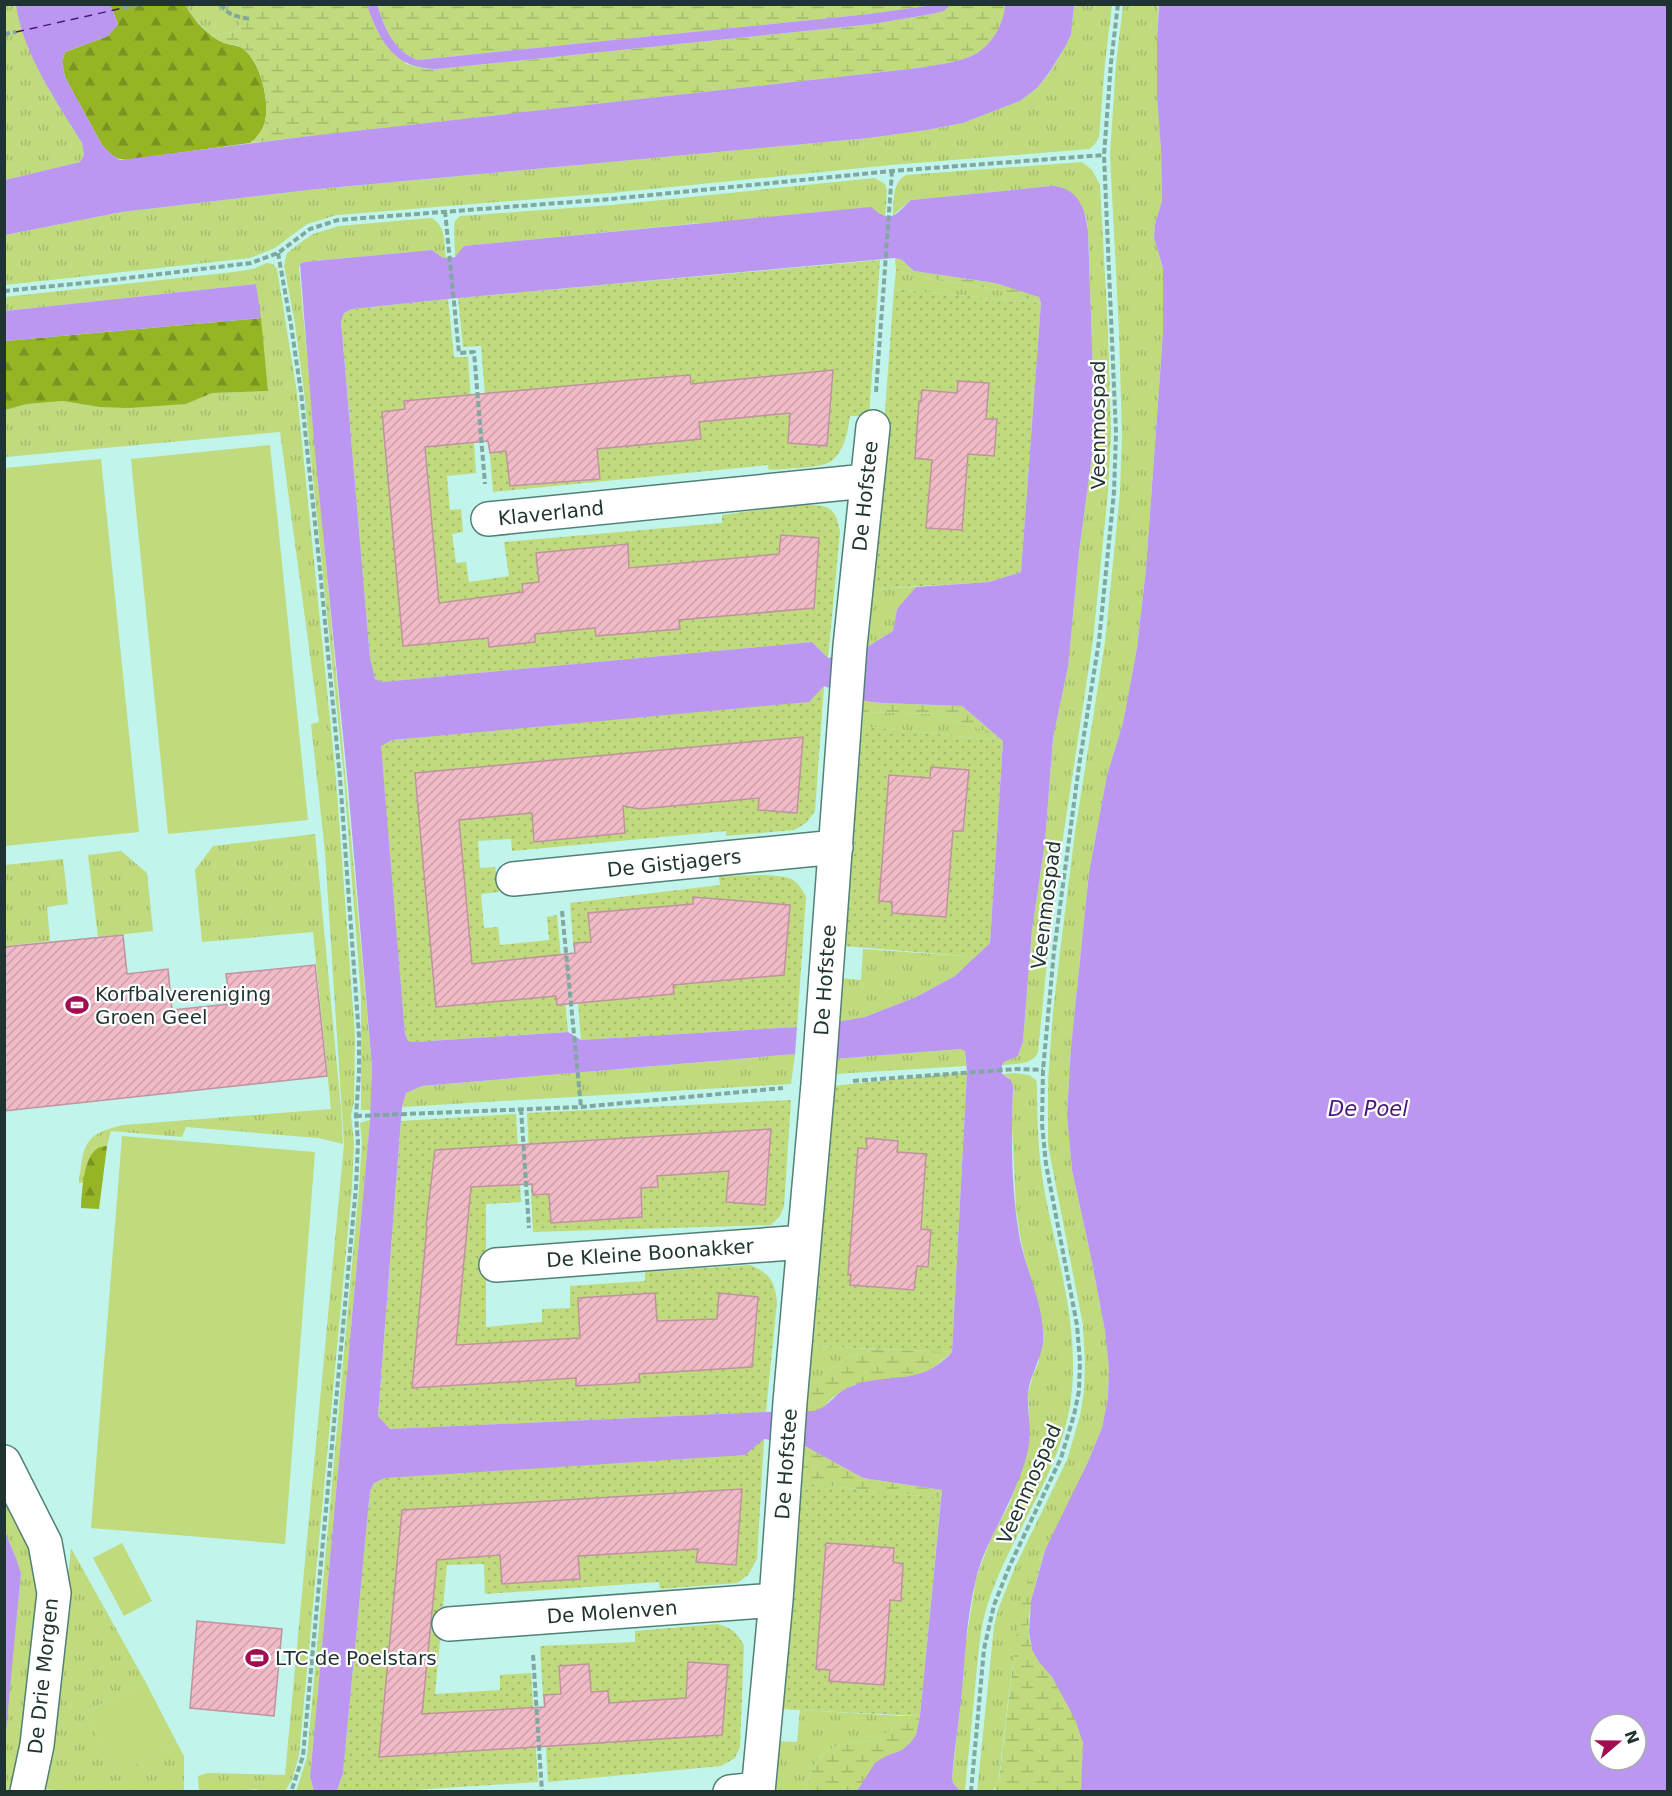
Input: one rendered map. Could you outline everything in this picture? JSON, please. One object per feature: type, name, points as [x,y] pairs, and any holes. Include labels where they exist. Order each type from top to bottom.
[{"type":"street","name":"De Hofstee","points":[[749,1791],[776,1600],[790,1402],[818,1084],[850,646],[873,427]]},
{"type":"street","name":"Klaverland","points":[[488,519],[866,481]]},
{"type":"street","name":"De Gistjagers","points":[[513,879],[836,848]]},
{"type":"street","name":"De Kleine Boonakker","points":[[496,1265],[804,1242]]},
{"type":"street","name":"De Drie Morgen","points":[[4,1462],[45,1543],[54,1593],[37,1745],[27,1791]]},
{"type":"street","name":"De Molenven","points":[[449,1624],[776,1600]]},
{"type":"path","points":[[123,8],[141,4]]},
{"type":"path","points":[[221,4],[232,16],[249,19]]},
{"type":"path","name":"Veenmospad","points":[[971,1791],[984,1649],[994,1605],[1010,1565],[1061,1458],[1074,1415],[1078,1391],[1080,1362],[1077,1325],[1046,1164],[1042,1124],[1043,1070],[1057,928],[1099,641],[1114,492],[1116,433],[1104,155],[1118,4]]},
{"type":"path","points":[[4,34],[16,32]]},
{"type":"path","points":[[4,291],[251,263],[278,253],[310,229],[330,222],[611,199],[892,171],[1104,155]]},
{"type":"path","name":"De Hofstee","points":[[873,427],[892,171]]},
{"type":"path","name":"Klaverland","points":[[445,212],[459,353],[474,352],[488,519]]},
{"type":"path","points":[[278,253],[301,392],[338,756],[357,998],[359,1073],[356,1116],[358,1142],[356,1187],[323,1551],[303,1756],[291,1791]]},
{"type":"path","points":[[559,874],[581,1107]]},
{"type":"path","points":[[356,1116],[581,1107],[956,1072],[1043,1070]]},
{"type":"path","points":[[521,1109],[531,1262]]},
{"type":"path","points":[[531,1618],[542,1791]]},
{"type":"green space","points":[[4,5],[16,5],[26,42],[52,94],[82,143],[84,155],[80,162],[5,180]]},
{"type":"green space","points":[[108,5],[185,5],[197,22],[212,36],[224,43],[242,48],[259,71],[265,92],[265,121],[257,136],[250,143],[133,159],[119,159],[109,153],[102,145],[65,77],[62,62],[65,52],[108,36],[118,24]]},
{"type":"green space","points":[[185,5],[241,5],[239,31],[211,36]]},
{"type":"green space","points":[[241,5],[369,5],[368,8],[406,64],[437,69],[873,24],[932,14],[944,11],[950,5],[1005,5],[999,28],[983,48],[969,57],[944,64],[250,143],[263,128],[266,113],[265,92],[259,71],[254,61],[242,48],[224,43],[211,36],[239,31]]},
{"type":"green space","points":[[376,5],[933,5],[869,14],[418,60],[395,44]]},
{"type":"green space","points":[[1074,5],[1112,5],[1099,137],[1089,149],[891,165],[611,193],[337,215],[307,224],[275,248],[250,258],[5,285],[5,235],[122,212],[308,190],[869,138],[963,123],[1020,101],[1037,88],[1049,74],[1071,35]]},
{"type":"green space","points":[[1123,5],[1158,5],[1157,95],[1162,201],[1155,224],[1154,238],[1163,268],[1163,333],[1146,569],[1137,648],[1123,723],[1107,775],[1089,873],[1071,1047],[1067,1115],[1072,1170],[1105,1331],[1109,1368],[1108,1397],[1102,1428],[1087,1464],[1063,1516],[1027,1583],[1012,1669],[998,1785],[991,1790],[977,1792],[994,1626],[999,1607],[1015,1567],[1067,1460],[1080,1416],[1084,1392],[1083,1325],[1048,1145],[1048,1080],[1060,952],[1075,832],[1105,642],[1120,493],[1122,434],[1119,331],[1110,155],[1116,64]]},
{"type":"green space","points":[[1082,162],[1092,170],[1100,185],[1111,434],[1108,492],[1093,640],[1048,951],[1038,1053],[1027,1062],[1002,1065],[1018,1056],[1023,1041],[1032,930],[1045,842],[1053,738],[1068,667],[1079,552],[1095,433],[1088,231],[1086,216],[1052,186],[911,200],[893,215],[894,198],[898,182],[906,175]]},
{"type":"green space","points":[[875,178],[885,184],[887,190],[885,217],[699,223],[465,246],[455,257],[454,225],[460,216],[612,205]]},
{"type":"green space","points":[[431,218],[442,230],[446,258],[432,250],[304,262],[299,268],[372,1067],[371,1110],[361,1110],[361,997],[344,778],[304,392],[284,265],[287,253],[313,234],[339,226]]},
{"type":"green space","points":[[895,258],[902,260],[914,271],[995,283],[1035,295],[1039,297],[1041,303],[999,290],[896,271]]},
{"type":"green space","points":[[880,260],[869,416],[850,416],[842,447],[830,462],[801,468],[769,470],[768,465],[493,492],[481,346],[463,347],[458,298]]},
{"type":"green space","points":[[267,263],[273,264],[277,269],[297,393],[336,779],[355,1036],[354,1101],[351,1116],[354,1142],[352,1187],[299,1755],[292,1780],[285,1791],[256,1789],[230,1792],[199,1791],[198,1776],[207,1773],[285,1775],[344,1144],[325,852],[311,724],[319,722],[280,432],[5,457],[5,410],[27,404],[63,401],[99,407],[186,404],[212,393],[268,391],[256,284],[5,311],[5,297],[234,272],[253,269]]},
{"type":"green space","points":[[896,271],[999,290],[1041,303],[894,289]]},
{"type":"green space","points":[[894,289],[1041,303],[1021,572],[989,582],[872,589]]},
{"type":"green space","points":[[448,299],[454,357],[468,357],[476,473],[447,476],[450,510],[461,509],[463,532],[452,534],[456,563],[466,562],[469,582],[509,576],[504,542],[722,523],[722,515],[793,506],[819,506],[828,508],[833,513],[837,518],[840,532],[828,658],[812,642],[377,681],[370,658],[341,320],[344,313],[352,309]]},
{"type":"green space","points":[[261,318],[268,391],[212,393],[186,404],[129,408],[99,407],[63,401],[27,404],[5,410],[5,341]]},
{"type":"green space","points":[[270,445],[308,820],[168,834],[131,459]]},
{"type":"green space","points":[[101,459],[139,832],[5,846],[5,468]]},
{"type":"green space","points":[[916,587],[897,609],[893,631],[867,647],[872,589]]},
{"type":"green space","points":[[824,686],[815,811],[806,823],[794,830],[726,836],[726,831],[512,851],[511,839],[478,841],[480,868],[495,867],[499,892],[481,894],[484,928],[498,927],[500,945],[549,940],[547,917],[557,915],[568,1032],[408,1041],[405,1034],[381,746],[387,741]]},
{"type":"green space","points":[[864,701],[962,706],[1003,741],[978,728],[937,714],[863,712]]},
{"type":"green space","points":[[863,712],[937,714],[978,728],[1003,741],[862,726]]},
{"type":"green space","points":[[862,726],[1003,741],[990,943],[976,957],[844,946]]},
{"type":"green space","points":[[315,834],[343,1144],[318,1138],[186,1127],[182,1137],[111,1131],[107,1146],[97,1149],[89,1160],[83,1183],[79,1183],[82,1159],[88,1143],[100,1132],[110,1128],[331,1109],[313,932],[202,942],[195,870],[213,846]]},
{"type":"green space","points":[[121,851],[147,873],[153,931],[98,937],[88,855]]},
{"type":"green space","points":[[63,859],[68,904],[47,907],[50,941],[5,946],[5,865]]},
{"type":"green space","points":[[719,876],[779,876],[794,881],[806,897],[797,1027],[581,1040],[570,903],[720,885]]},
{"type":"green space","points":[[863,949],[976,957],[955,976],[916,997],[865,1017],[837,1022],[840,978],[861,980]]},
{"type":"green space","points":[[965,1050],[966,1066],[834,1074],[834,1059]]},
{"type":"green space","points":[[795,1054],[791,1084],[402,1107],[406,1093],[422,1086]]},
{"type":"green space","points":[[967,1072],[952,1352],[809,1346],[832,1086]]},
{"type":"green space","points":[[1002,1074],[1029,1075],[1036,1080],[1037,1084],[1038,1136],[1042,1175],[1065,1288],[1072,1338],[1072,1389],[1068,1418],[1060,1445],[1037,1498],[998,1576],[985,1613],[979,1645],[965,1791],[960,1791],[952,1778],[964,1654],[976,1578],[992,1536],[1009,1505],[1028,1450],[1030,1432],[1028,1394],[1039,1362],[1027,1268],[1016,1209],[1012,1125],[1013,1086],[1009,1078]]},
{"type":"green space","points":[[791,1100],[784,1206],[780,1216],[771,1225],[533,1232],[527,1113]]},
{"type":"green space","points":[[516,1114],[521,1202],[486,1204],[486,1327],[542,1322],[542,1309],[570,1308],[570,1286],[645,1281],[645,1272],[751,1265],[770,1278],[777,1301],[766,1412],[390,1429],[378,1417],[401,1121]]},
{"type":"green space","points":[[370,1120],[310,1777],[314,1791],[296,1792],[307,1757],[359,1188],[362,1143],[360,1123]]},
{"type":"green space","points":[[122,1136],[315,1152],[285,1544],[91,1528]]},
{"type":"green space","points":[[107,1146],[99,1209],[81,1208],[84,1175],[89,1159],[98,1148]]},
{"type":"green space","points":[[809,1346],[876,1349],[848,1357],[809,1386]]},
{"type":"green space","points":[[876,1349],[952,1352],[932,1369],[908,1378],[853,1385],[832,1398],[821,1410],[806,1412],[809,1386],[848,1357]]},
{"type":"green space","points":[[764,1439],[757,1559],[748,1575],[737,1583],[660,1589],[659,1582],[485,1594],[484,1564],[447,1565],[435,1694],[500,1690],[500,1675],[531,1673],[538,1782],[398,1791],[337,1792],[343,1773],[370,1491],[374,1483],[385,1478]]},
{"type":"green space","points":[[803,1445],[863,1478],[942,1490],[941,1498],[800,1483]]},
{"type":"green space","points":[[800,1483],[941,1498],[920,1716],[780,1709]]},
{"type":"green space","points":[[4,1496],[29,1543],[36,1568],[37,1605],[14,1792],[5,1791],[4,1741],[21,1573],[5,1532]]},
{"type":"green space","points":[[122,1543],[152,1601],[124,1616],[93,1558]]},
{"type":"green space","points":[[71,1548],[145,1681],[84,1713],[116,1774],[177,1743],[184,1756],[184,1791],[73,1792],[45,1789]]},
{"type":"green space","points":[[1045,1550],[1032,1600],[1029,1638],[1034,1653],[1063,1694],[1080,1729],[1083,1746],[1081,1791],[990,1792],[995,1790],[999,1781],[1018,1621],[1027,1582]]},
{"type":"green space","points":[[718,1624],[734,1632],[744,1645],[740,1747],[735,1758],[721,1766],[548,1782],[540,1646],[635,1642],[635,1631]]},
{"type":"green space","points":[[145,1681],[177,1743],[116,1775],[84,1713]]},
{"type":"green space","points":[[800,1710],[903,1716],[889,1731],[878,1738],[845,1744],[829,1750],[813,1767],[805,1791],[774,1792],[778,1741],[797,1742]]},
{"type":"green space","points":[[903,1716],[920,1716],[916,1735],[902,1750],[886,1756],[857,1791],[805,1792],[813,1768],[829,1750],[845,1744],[878,1738],[889,1731]]},
{"type":"water","points":[[108,4],[118,24],[108,36],[65,52],[62,62],[65,77],[102,145],[120,160],[310,136],[918,68],[957,61],[977,53],[999,28],[1005,5],[1074,5],[1071,35],[1049,73],[1037,88],[1020,101],[963,123],[869,138],[308,190],[122,212],[5,235],[5,180],[80,162],[84,155],[82,143],[33,59],[16,5]]},
{"type":"water","points":[[369,5],[377,5],[396,45],[418,60],[950,5],[944,11],[932,14],[873,24],[437,69],[410,64],[392,52],[378,32],[368,8]]},
{"type":"water","name":"De Poel","points":[[1159,5],[1667,5],[1667,1791],[1081,1791],[1083,1743],[1075,1719],[1052,1677],[1032,1650],[1029,1632],[1031,1601],[1045,1550],[1102,1428],[1108,1397],[1109,1368],[1105,1331],[1072,1170],[1067,1115],[1071,1047],[1089,873],[1107,775],[1123,723],[1137,648],[1146,569],[1163,333],[1163,268],[1154,238],[1155,224],[1162,201],[1157,95]]},
{"type":"water","points":[[1052,186],[1068,190],[1079,200],[1085,214],[1088,231],[1095,433],[1079,552],[1068,667],[1053,738],[1045,842],[1032,930],[1023,1041],[1018,1056],[1002,1065],[1002,1074],[1011,1080],[1013,1086],[1012,1163],[1017,1221],[1023,1253],[1041,1316],[1043,1342],[1029,1387],[1030,1431],[1026,1458],[1012,1495],[984,1554],[973,1594],[952,1778],[960,1791],[857,1791],[875,1763],[902,1750],[916,1735],[920,1716],[942,1490],[863,1478],[803,1445],[764,1439],[745,1455],[385,1478],[374,1483],[370,1491],[343,1773],[337,1791],[314,1791],[310,1777],[370,1120],[372,1067],[348,786],[314,442],[300,264],[432,250],[443,258],[455,257],[464,246],[871,207],[883,215],[892,216],[911,200]],"holes":[[[895,258],[902,260],[914,271],[995,283],[1039,297],[1041,303],[1021,572],[989,582],[916,587],[897,609],[893,631],[867,647],[828,658],[812,642],[382,682],[375,679],[370,658],[341,321],[344,313],[352,309],[448,299]],[[824,686],[864,701],[962,706],[1003,741],[990,943],[955,976],[916,997],[865,1017],[837,1022],[834,1059],[961,1049],[965,1051],[967,1072],[952,1352],[940,1363],[916,1375],[879,1379],[852,1386],[841,1392],[824,1407],[813,1411],[390,1429],[378,1416],[402,1107],[406,1093],[422,1086],[795,1054],[797,1027],[581,1040],[568,1032],[408,1041],[405,1034],[381,746],[392,740],[809,702]]]},
{"type":"water","points":[[256,284],[261,318],[5,341],[5,311]]},
{"type":"water","points":[[5,1532],[21,1573],[5,1741]]},
{"type":"building","points":[[833,370],[827,446],[788,443],[790,413],[699,422],[701,439],[597,449],[600,479],[510,486],[506,451],[490,453],[488,441],[425,447],[439,603],[523,592],[522,584],[539,582],[536,553],[628,544],[629,568],[779,554],[781,535],[819,538],[814,608],[679,620],[680,629],[596,636],[595,628],[535,634],[535,642],[489,647],[488,638],[403,646],[382,412],[405,409],[404,401],[690,375],[691,384]]},
{"type":"building","points":[[958,381],[989,383],[986,419],[997,419],[994,456],[968,454],[962,530],[926,528],[932,460],[915,458],[919,401],[921,401],[922,390],[957,393]]},
{"type":"building","points":[[803,737],[797,813],[758,810],[759,798],[640,809],[623,806],[625,833],[534,842],[532,813],[459,820],[472,964],[575,953],[574,943],[591,942],[588,913],[693,904],[693,897],[790,905],[784,975],[673,985],[674,994],[557,1005],[556,996],[436,1007],[415,773]]},
{"type":"building","points":[[931,767],[969,770],[963,831],[953,831],[946,917],[892,913],[892,902],[879,901],[889,775],[930,778]]},
{"type":"building","points":[[123,935],[127,974],[168,969],[172,1010],[230,1004],[226,974],[315,965],[327,1076],[4,1111],[4,947]]},
{"type":"building","points":[[771,1129],[765,1205],[726,1202],[729,1171],[657,1176],[658,1187],[641,1188],[642,1217],[551,1223],[549,1194],[533,1195],[532,1184],[471,1187],[456,1345],[580,1338],[578,1298],[655,1293],[657,1321],[717,1319],[719,1293],[758,1297],[752,1367],[639,1374],[640,1382],[615,1384],[576,1386],[576,1378],[412,1388],[435,1150]]},
{"type":"building","points":[[866,1138],[898,1141],[897,1152],[926,1154],[921,1229],[931,1230],[928,1267],[917,1266],[914,1290],[850,1285],[851,1275],[848,1275],[858,1148],[867,1149]]},
{"type":"building","points":[[742,1489],[736,1565],[696,1562],[698,1549],[578,1556],[580,1579],[502,1584],[500,1555],[437,1560],[422,1714],[545,1707],[544,1695],[561,1694],[559,1666],[589,1664],[591,1692],[608,1691],[609,1703],[686,1698],[688,1662],[728,1665],[722,1735],[379,1757],[402,1510]]},
{"type":"building","points":[[826,1543],[894,1548],[893,1562],[903,1564],[901,1601],[890,1600],[884,1685],[829,1681],[830,1670],[816,1669]]},
{"type":"building","points":[[197,1621],[282,1629],[274,1716],[190,1708]]},
{"type":"ferry route","points":[[16,32],[123,8]]},
{"type":"place","name":"Korfbalvereniging Groen Geel","points":[[77,1005]]},
{"type":"place","name":"LTC de Poelstars","points":[[257,1658]]}]
